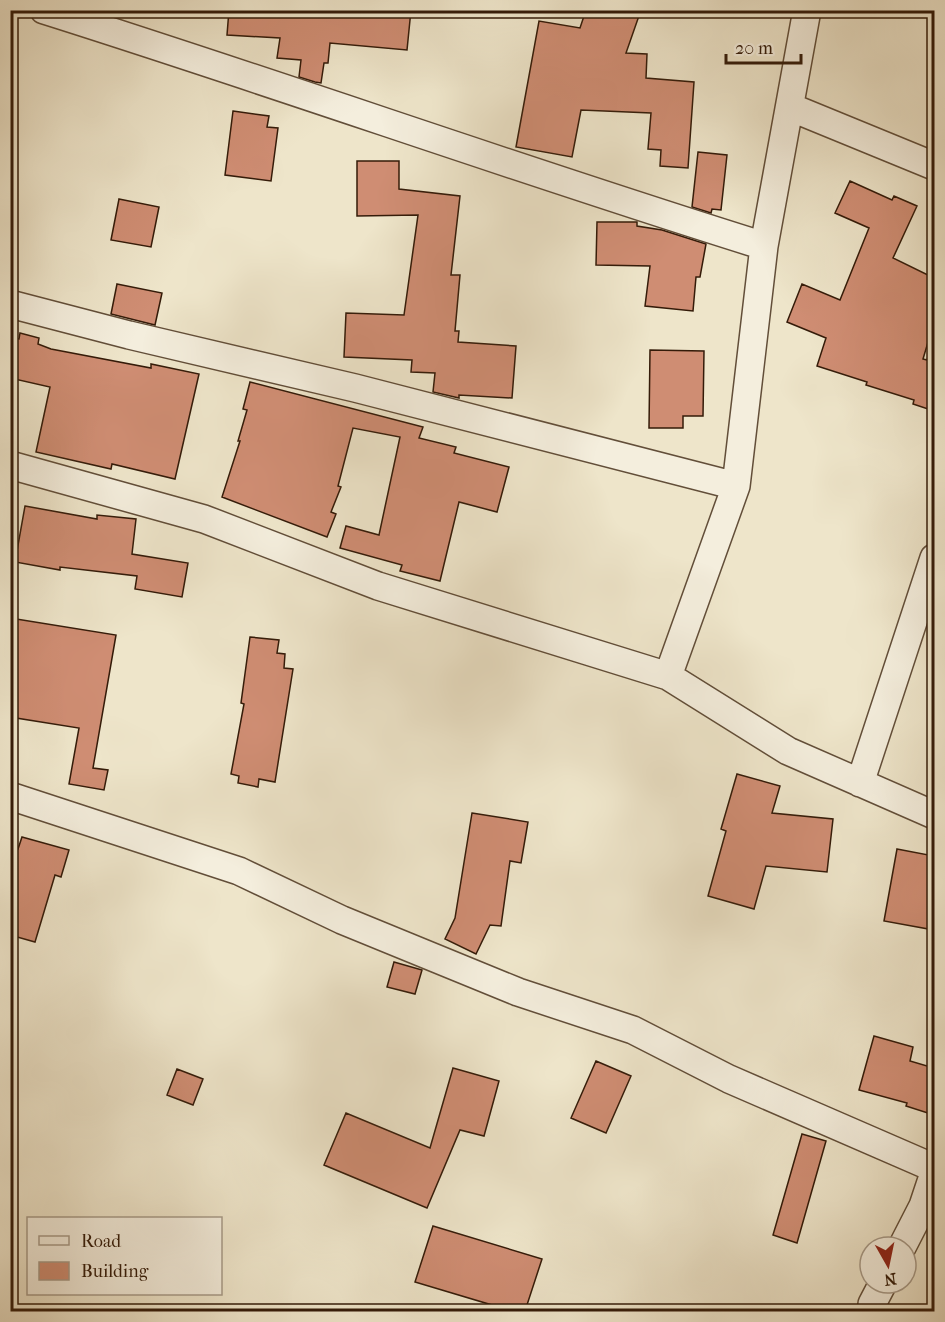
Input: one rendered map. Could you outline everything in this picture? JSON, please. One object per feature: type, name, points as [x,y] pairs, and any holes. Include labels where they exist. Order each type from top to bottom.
[{"type":"street","points":[[44,10],[223,67],[617,200],[764,246]]},
{"type":"street","points":[[668,676],[735,486],[764,246],[807,10]]},
{"type":"street","points":[[789,107],[934,166]]},
{"type":"street","points":[[10,304],[129,335],[356,388],[735,486]]},
{"type":"street","points":[[10,465],[204,519],[378,586],[668,676],[788,751],[934,815]]},
{"type":"street","points":[[860,783],[934,558]]},
{"type":"street","points":[[10,796],[239,871],[342,920],[507,987],[633,1030],[729,1079],[934,1171],[924,1206],[908,1235]]},
{"type":"street","points":[[872,1311],[872,1304],[877,1295]]},
{"type":"building","points":[[229,10],[411,10],[407,50],[330,43],[328,63],[324,63],[321,83],[315,82],[299,77],[301,60],[277,58],[280,38],[227,35]]},
{"type":"building","points":[[586,10],[641,10],[626,53],[647,54],[646,78],[694,82],[688,168],[660,166],[661,150],[648,149],[651,113],[581,110],[572,157],[516,147],[539,21],[580,28]]},
{"type":"building","points":[[233,111],[269,116],[267,127],[278,128],[271,181],[225,175]]},
{"type":"building","points":[[698,152],[727,155],[721,210],[712,209],[711,213],[692,207]]},
{"type":"building","points":[[357,161],[399,161],[399,189],[460,196],[451,275],[460,275],[455,331],[459,331],[458,342],[516,346],[512,398],[459,395],[459,398],[433,392],[435,373],[411,372],[412,360],[344,357],[346,313],[404,315],[418,215],[357,216]]},
{"type":"building","points":[[850,181],[892,200],[894,196],[917,206],[893,258],[934,278],[934,322],[923,359],[927,360],[930,350],[934,351],[934,411],[913,404],[914,400],[817,366],[826,338],[787,322],[802,284],[840,300],[869,228],[835,213]]},
{"type":"building","points":[[119,199],[159,207],[151,247],[111,240]]},
{"type":"building","points":[[597,222],[637,222],[637,226],[662,230],[706,244],[700,277],[696,277],[693,311],[645,306],[650,266],[596,265]]},
{"type":"building","points":[[117,284],[162,293],[155,325],[111,314]]},
{"type":"building","points":[[20,333],[39,338],[38,344],[51,349],[151,368],[151,364],[199,374],[175,479],[112,464],[111,469],[36,452],[50,387],[10,378],[10,338],[19,339]]},
{"type":"building","points":[[650,350],[704,351],[703,416],[683,416],[683,428],[649,428]]},
{"type":"building","points":[[250,382],[423,427],[419,438],[456,447],[454,453],[509,467],[497,512],[459,502],[440,581],[400,571],[402,565],[340,548],[346,526],[379,535],[400,437],[353,428],[338,486],[341,487],[331,512],[336,514],[327,537],[222,497],[240,441],[238,441],[247,410],[243,409]]},
{"type":"building","points":[[25,506],[97,519],[97,515],[136,519],[132,554],[188,563],[182,597],[135,589],[137,576],[60,567],[60,570],[15,562]]},
{"type":"building","points":[[10,618],[116,635],[93,768],[108,770],[104,790],[69,784],[79,728],[10,717]]},
{"type":"building","points":[[250,637],[279,640],[277,653],[285,654],[284,668],[293,669],[275,782],[259,779],[258,787],[238,783],[239,776],[231,774],[244,704],[241,703]]},
{"type":"building","points":[[737,774],[780,786],[772,813],[833,819],[827,872],[766,866],[754,909],[708,896],[726,831],[721,829]]},
{"type":"building","points":[[472,813],[528,822],[521,863],[510,861],[501,926],[490,925],[476,954],[445,939],[455,918]]},
{"type":"building","points":[[22,837],[69,850],[61,877],[55,875],[35,942],[10,935],[10,847],[18,849]]},
{"type":"building","points":[[897,849],[934,856],[934,930],[884,921]]},
{"type":"building","points":[[394,962],[422,970],[415,994],[387,987]]},
{"type":"building","points":[[874,1036],[913,1047],[910,1061],[934,1068],[934,1115],[906,1106],[907,1103],[859,1090]]},
{"type":"building","points":[[596,1061],[631,1076],[606,1133],[571,1118]]},
{"type":"building","points":[[453,1068],[499,1081],[484,1136],[460,1130],[427,1208],[324,1165],[346,1113],[430,1148]]},
{"type":"building","points":[[177,1069],[203,1079],[193,1105],[167,1095]]},
{"type":"building","points":[[802,1134],[826,1141],[797,1243],[773,1235]]},
{"type":"building","points":[[433,1226],[542,1259],[525,1311],[512,1311],[415,1282]]}]
